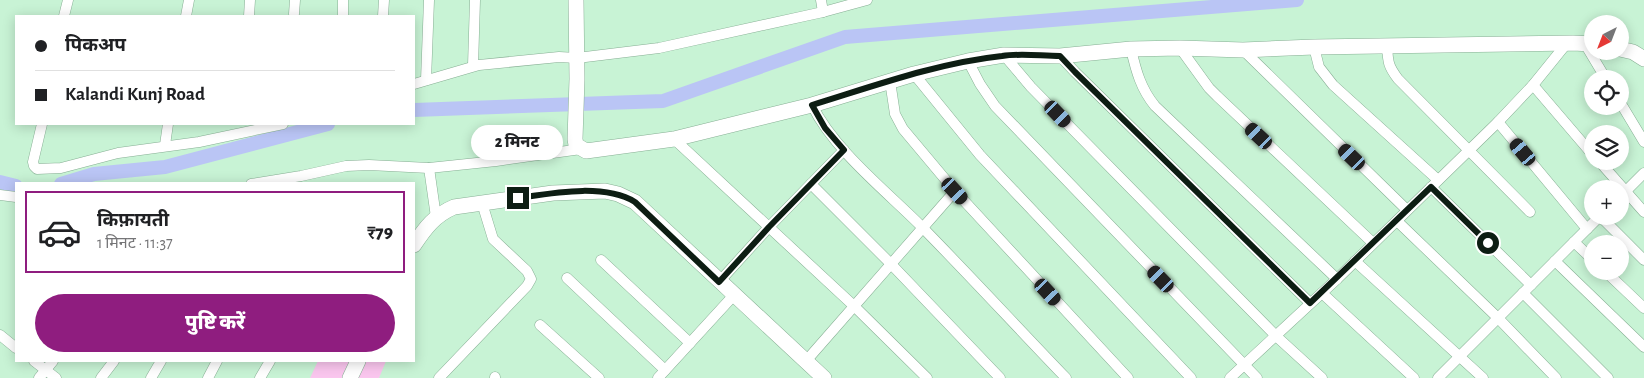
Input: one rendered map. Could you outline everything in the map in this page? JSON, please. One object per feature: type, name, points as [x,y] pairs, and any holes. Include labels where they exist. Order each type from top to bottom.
[{"type":"street","points":[[64,15],[68,0]]},
{"type":"street","points":[[186,15],[189,0]]},
{"type":"street","points":[[249,15],[250,0]]},
{"type":"street","points":[[294,0],[294,14]]},
{"type":"street","points":[[343,0],[343,15]]},
{"type":"street","points":[[383,15],[384,0]]},
{"type":"street","points":[[426,80],[429,0]]},
{"type":"street","points":[[473,66],[475,0]]},
{"type":"street","points":[[576,0],[577,78],[574,139],[576,145],[581,149]]},
{"type":"street","points":[[822,0],[823,12]]},
{"type":"street","points":[[415,84],[473,66],[528,59],[577,58],[659,48],[823,12],[852,2],[867,0]]},
{"type":"street","points":[[1230,378],[1337,279],[1498,122],[1533,85],[1567,43]]},
{"type":"street","points":[[262,182],[358,165],[429,168],[496,162],[581,149],[593,150],[674,140],[812,105],[914,74],[968,61],[1004,55],[1060,56],[1131,49],[1180,48],[1243,50],[1314,47],[1584,44]]},
{"type":"street","points":[[1387,46],[1390,68],[1530,212]]},
{"type":"street","points":[[1314,47],[1319,67],[1333,85],[1434,184],[1531,285]]},
{"type":"street","points":[[1180,48],[1217,96],[1373,244]]},
{"type":"street","points":[[1131,49],[1135,69],[1140,81],[1148,98],[1155,106],[1337,279]]},
{"type":"street","points":[[1243,50],[1407,210]]},
{"type":"street","points":[[1629,51],[1644,59]]},
{"type":"street","points":[[1004,55],[1031,86],[1276,336],[1322,378]]},
{"type":"street","points":[[1060,56],[1310,303]]},
{"type":"street","points":[[968,61],[980,84],[995,106],[1257,378]]},
{"type":"street","points":[[914,74],[980,155],[1191,378]]},
{"type":"street","points":[[890,81],[893,106],[898,122],[955,191],[1128,378]]},
{"type":"street","points":[[1533,85],[1584,145]]},
{"type":"street","points":[[812,105],[825,128],[844,150],[923,228],[1066,378]]},
{"type":"street","points":[[1628,115],[1644,142]]},
{"type":"street","points":[[1498,122],[1586,229]]},
{"type":"street","points":[[42,125],[33,162],[37,169],[49,170],[68,167],[118,153],[199,142],[245,128],[274,125]]},
{"type":"street","points":[[165,146],[168,125]]},
{"type":"street","points":[[674,140],[854,306],[927,378]]},
{"type":"street","points":[[719,282],[769,227],[844,150]]},
{"type":"street","points":[[415,243],[425,223],[429,168]]},
{"type":"street","points":[[1629,188],[1644,173]]},
{"type":"street","points":[[811,184],[1000,378]]},
{"type":"street","points":[[425,223],[454,207],[553,193],[605,191],[618,194],[635,202],[824,378]]},
{"type":"street","points":[[806,361],[955,191]]},
{"type":"street","points":[[0,195],[15,197]]},
{"type":"street","points":[[1629,199],[1644,212]]},
{"type":"street","points":[[439,378],[527,286],[531,279],[527,271],[494,239],[482,203]]},
{"type":"street","points":[[1397,221],[1498,318],[1556,378]]},
{"type":"street","points":[[1438,378],[1590,225]]},
{"type":"street","points":[[1609,225],[1644,260]]},
{"type":"street","points":[[1574,242],[1584,251]]},
{"type":"street","points":[[601,260],[690,343]]},
{"type":"street","points":[[1355,261],[1483,378]]},
{"type":"street","points":[[1555,261],[1644,347]]},
{"type":"street","points":[[567,278],[661,374],[734,295]]},
{"type":"street","points":[[1614,280],[1644,308]]},
{"type":"street","points":[[1322,293],[1414,378]]},
{"type":"street","points":[[1523,293],[1608,378]]},
{"type":"street","points":[[540,325],[599,378]]},
{"type":"street","points":[[0,335],[15,347]]},
{"type":"street","points":[[35,362],[42,374],[56,378]]},
{"type":"street","points":[[42,374],[52,362]]},
{"type":"street","points":[[101,378],[113,362]]},
{"type":"street","points":[[151,378],[160,362]]},
{"type":"street","points":[[208,378],[216,362]]},
{"type":"street","points":[[260,378],[269,362]]},
{"type":"street","points":[[350,378],[358,362]]},
{"type":"shaded area","points":[[318,362],[350,362],[342,378],[310,378]]},
{"type":"shaded area","points":[[363,362],[386,362],[379,378],[355,378]]},
{"type":"waterway","points":[[415,110],[663,101],[845,37],[1297,0]]},
{"type":"waterway","points":[[68,182],[94,174],[165,167],[324,125]]},
{"type":"waterway","points":[[0,182],[15,186]]},
{"type":"route","points":[[518,198],[553,193],[605,191],[628,198],[635,202],[719,282],[769,227],[844,150],[825,128],[812,105],[914,74],[968,61],[1004,55],[1060,56],[1310,303],[1431,187],[1488,243]]}]
